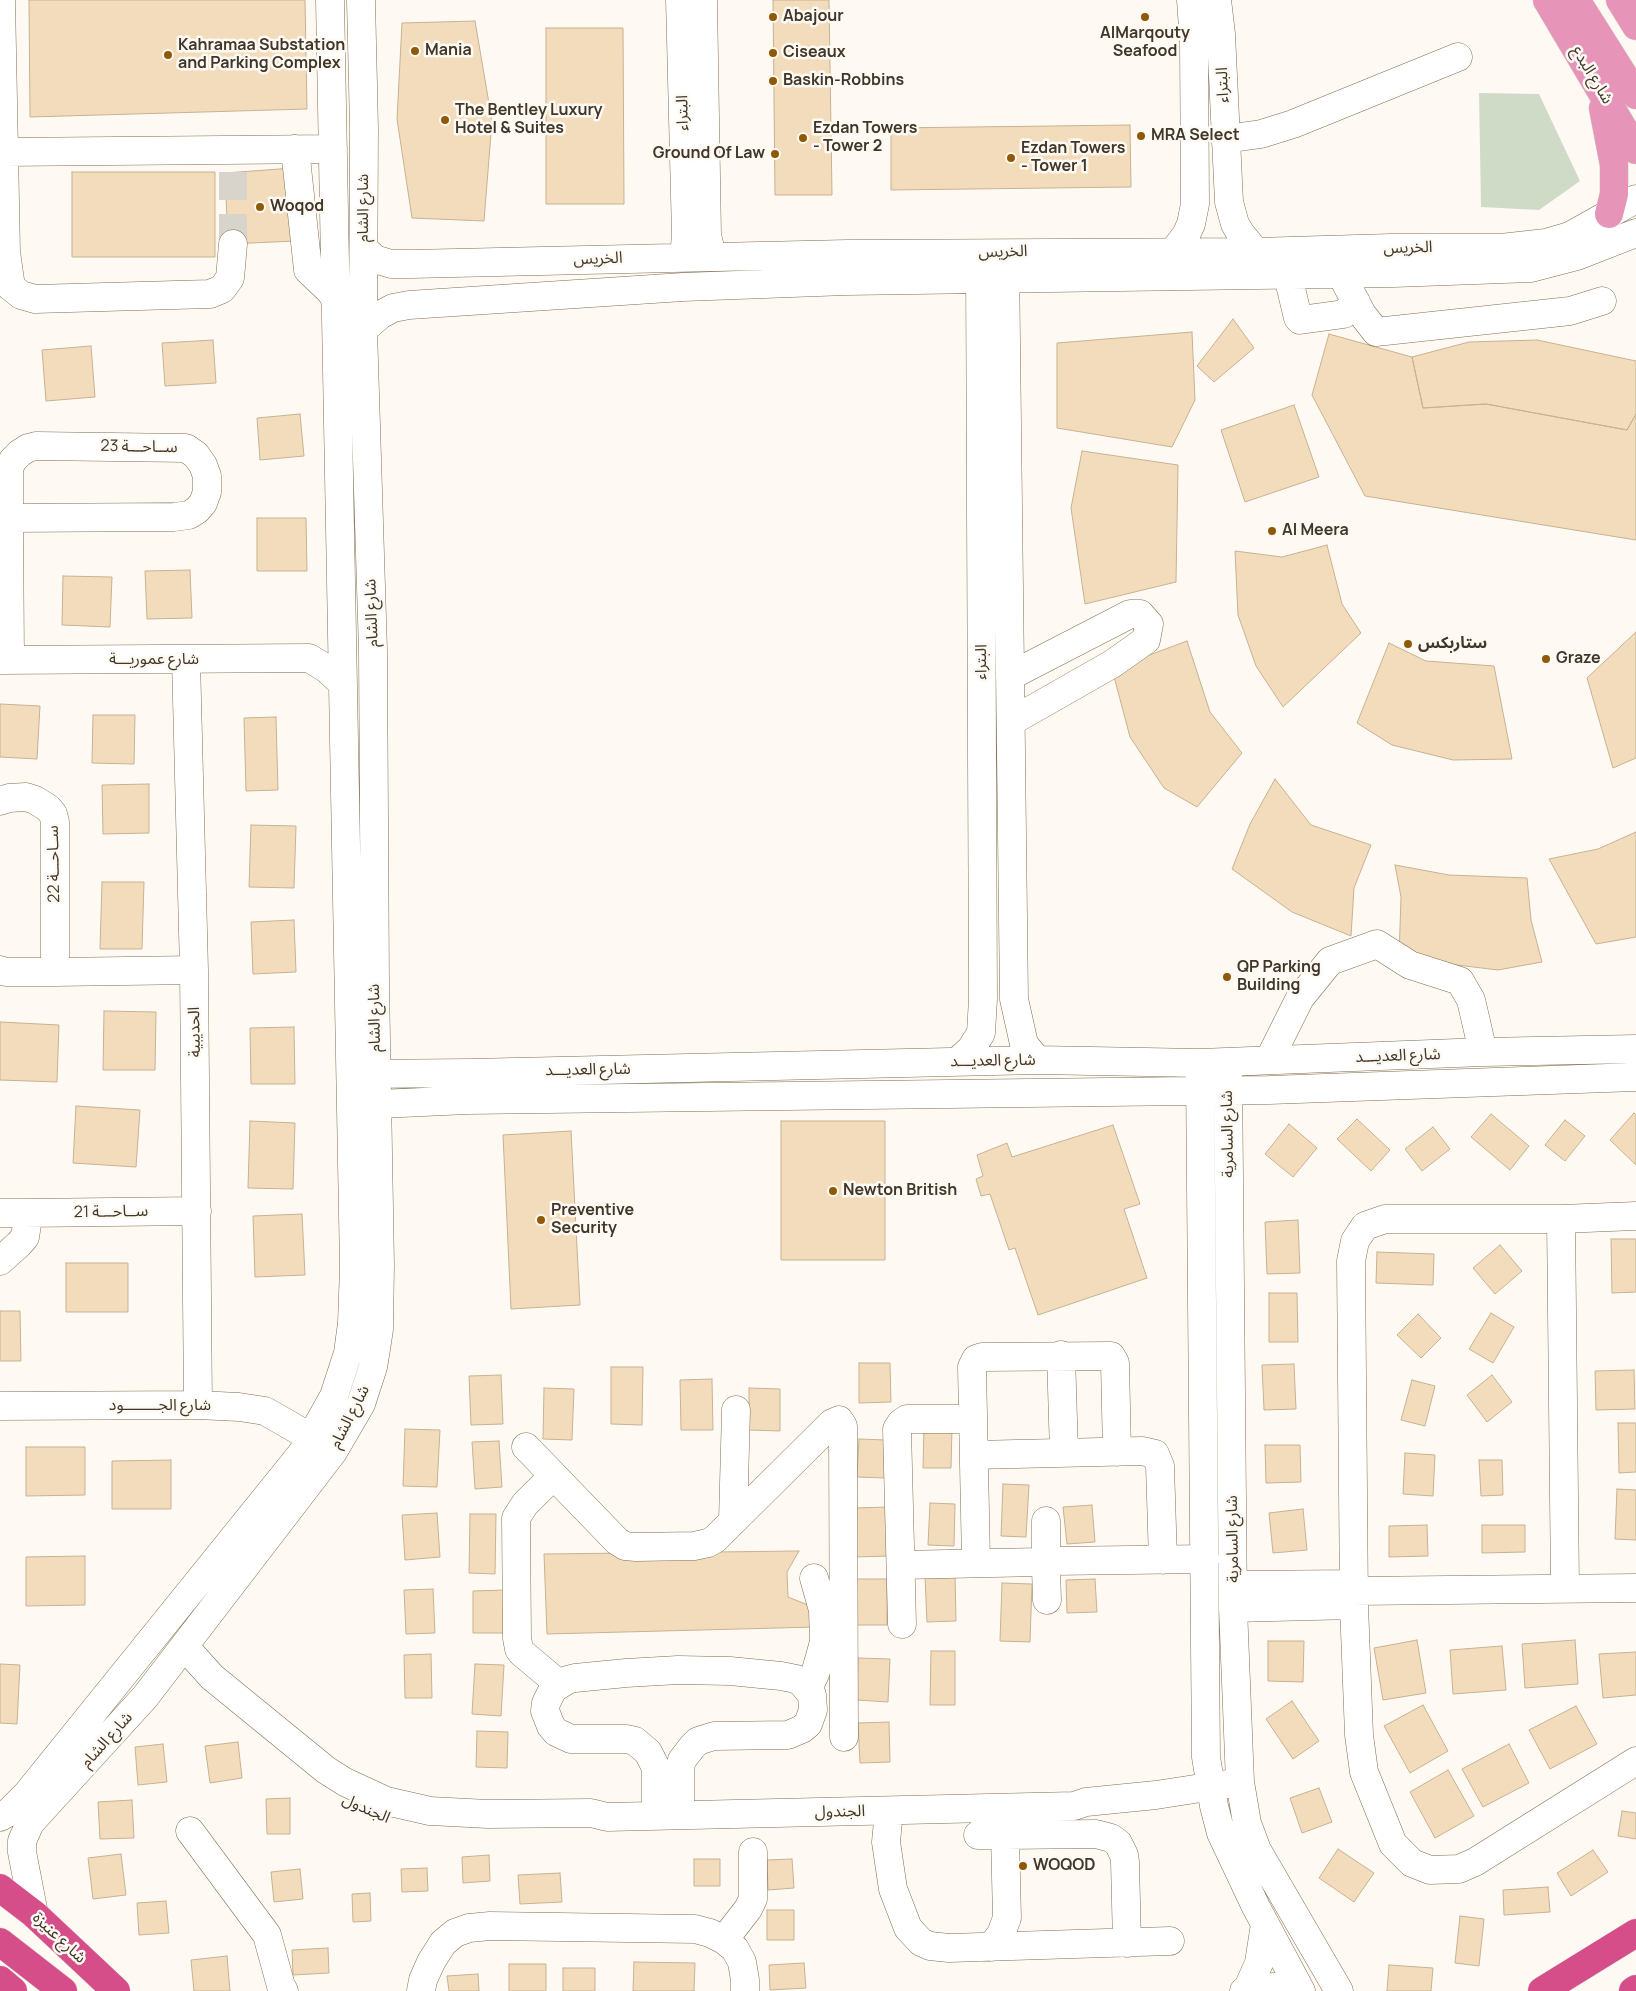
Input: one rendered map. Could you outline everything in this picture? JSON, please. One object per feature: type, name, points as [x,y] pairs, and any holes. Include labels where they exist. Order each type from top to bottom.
[{"type":"highway","name":"شارع عنيزة","points":[[0,1888],[34,1914],[116,1991]]},
{"type":"highway","points":[[1542,1991],[1636,1933]]},
{"type":"highway","points":[[0,1942],[63,1991]]},
{"type":"highway","points":[[0,1980],[13,1991]]},
{"type":"main road","name":"شارع البدع","points":[[1547,0],[1636,150]]},
{"type":"main road","points":[[1576,0],[1636,95]]},
{"type":"main road","points":[[1620,0],[1636,26]]},
{"type":"main road","points":[[1601,89],[1614,164],[1614,194],[1609,214]]},
{"type":"street","points":[[1,0],[6,252],[12,288],[21,295],[35,299],[210,294],[222,289],[230,278],[233,244]]},
{"type":"street","name":"شارع الشام","points":[[330,0],[343,684],[364,1074]]},
{"type":"street","name":"شارع الشام","points":[[5,1827],[27,1794],[302,1453],[334,1396],[343,1372],[352,1323],[364,1104],[373,651],[363,330],[364,128],[361,0]]},
{"type":"street","name":"البتراء","points":[[680,0],[686,235],[684,257]]},
{"type":"street","name":"البتراء","points":[[703,0],[707,235],[712,256]]},
{"type":"street","name":"البتراء","points":[[1172,252],[1183,239],[1191,224],[1195,204],[1194,42],[1191,0]]},
{"type":"street","name":"البتراء","points":[[1217,0],[1221,34],[1225,140],[1231,214],[1241,234],[1256,252]]},
{"type":"street","points":[[1225,140],[1278,130],[1458,57]]},
{"type":"street","points":[[3,152],[233,161],[295,149],[333,149]]},
{"type":"street","points":[[295,149],[308,270],[331,292],[336,301]]},
{"type":"street","name":"الخريس","points":[[364,249],[376,259],[391,264],[411,264],[712,256],[992,252],[1256,252],[1528,246],[1570,236],[1636,199]]},
{"type":"street","name":"الخريس","points":[[363,330],[380,315],[393,308],[409,305],[683,287],[846,281],[1288,276],[1531,268],[1577,256],[1636,233]]},
{"type":"street","name":"البتراء","points":[[992,252],[1012,721],[1014,999],[1024,1044],[1037,1060]]},
{"type":"street","points":[[409,305],[401,287],[404,273],[411,264]]},
{"type":"street","points":[[1342,274],[1362,314],[1376,332],[1570,311],[1602,301]]},
{"type":"street","points":[[1288,276],[1300,320],[1344,314],[1356,302]]},
{"type":"street","name":"البتراء","points":[[957,1062],[971,1049],[981,1033],[983,999],[993,280]]},
{"type":"street","name":"ســاحـــة 23","points":[[5,659],[10,468],[13,460],[20,453],[36,446],[186,448],[196,454],[204,465],[207,476],[207,492],[203,503],[189,515],[174,517],[9,518]]},
{"type":"street","points":[[1010,676],[1130,614],[1140,614],[1149,624],[1146,640],[1112,664],[1012,721]]},
{"type":"street","points":[[343,631],[308,658],[328,669],[343,684]]},
{"type":"street","name":"شارع عموريـــة","points":[[5,659],[186,660],[308,658]]},
{"type":"street","name":"الحديبية","points":[[186,660],[194,970],[198,1405]]},
{"type":"street","name":"ســاحـــة 22","points":[[0,801],[8,798],[26,797],[42,804],[52,814],[55,822],[55,972]]},
{"type":"street","points":[[1268,1060],[1300,998],[1330,961],[1377,944],[1410,964],[1460,981],[1471,1000],[1483,1052]]},
{"type":"street","points":[[0,970],[6,972],[55,972],[194,970]]},
{"type":"street","name":"شارع العديـــد","points":[[364,1074],[490,1073],[1037,1060],[1200,1063],[1636,1048]]},
{"type":"street","name":"شارع السامرية","points":[[1228,1062],[1233,1596],[1242,1791],[1247,1822],[1257,1850],[1339,1991]]},
{"type":"street","name":"شارع السامرية","points":[[1200,1063],[1206,1757],[1220,1833],[1299,1991]]},
{"type":"street","name":"شارع العديـــد","points":[[364,1104],[467,1100],[1201,1092],[1636,1077]]},
{"type":"street","name":"شارع الشام","points":[[5,1827],[30,1823],[127,1719],[166,1672],[333,1452],[352,1422],[367,1388],[376,1349],[378,1329],[380,1265],[364,1104]]},
{"type":"street","name":"ســاحـــة 21","points":[[12,1213],[197,1211]]},
{"type":"street","name":"ســاحـــة 21","points":[[0,1261],[24,1237],[27,1224],[12,1213]]},
{"type":"street","points":[[1636,1216],[1561,1219],[1385,1219],[1365,1226],[1354,1241],[1351,1261],[1354,1593],[1359,1735],[1364,1772],[1393,1844],[1412,1863],[1430,1870],[1446,1871],[1459,1869],[1475,1862],[1636,1761]]},
{"type":"street","points":[[1561,1219],[1564,1588]]},
{"type":"street","points":[[976,1562],[972,1367],[976,1359],[982,1357],[1108,1355],[1114,1360],[1117,1452]]},
{"type":"street","points":[[1062,1356],[1064,1453]]},
{"type":"street","name":"شارع الجــــــــود","points":[[0,1406],[198,1405],[239,1407],[265,1411],[286,1421],[312,1438]]},
{"type":"street","points":[[733,1521],[736,1410]]},
{"type":"street","points":[[902,1624],[897,1433],[899,1426],[907,1419],[973,1419]]},
{"type":"street","points":[[526,1447],[617,1541],[625,1546],[647,1548],[701,1545],[714,1539],[832,1423],[839,1420],[842,1423],[844,1737]]},
{"type":"street","points":[[974,1456],[1151,1452],[1160,1462],[1163,1560]]},
{"type":"street","points":[[553,1476],[525,1504],[516,1518],[517,1638],[518,1649],[559,1684]]},
{"type":"street","points":[[1046,1521],[1047,1600]]},
{"type":"street","points":[[901,1565],[976,1562],[1205,1559]]},
{"type":"street","points":[[808,1688],[815,1674],[824,1642],[823,1610],[814,1578]]},
{"type":"street","points":[[1233,1596],[1636,1588]]},
{"type":"street","name":"الجندول","points":[[185,1647],[212,1677],[326,1770],[345,1782],[379,1798],[408,1807],[453,1813],[591,1813],[607,1817]]},
{"type":"street","points":[[704,1670],[789,1677],[796,1679],[808,1688],[812,1695],[813,1710],[808,1724],[796,1733],[788,1735],[714,1736],[698,1741],[692,1746],[682,1760],[668,1815],[656,1768],[648,1752],[642,1746],[626,1739],[571,1739],[556,1732],[551,1726],[546,1711],[549,1696],[559,1684],[574,1678],[609,1674],[704,1670]]},
{"type":"street","name":"الجندول","points":[[166,1672],[207,1689],[322,1786],[355,1806],[383,1818],[419,1827],[457,1829],[590,1822],[607,1817],[668,1815],[1074,1806],[1093,1801],[1156,1796],[1212,1797],[1242,1791]]},
{"type":"street","points":[[889,1810],[886,1842],[890,1874],[898,1904],[908,1928],[921,1942],[939,1948],[1170,1941]]},
{"type":"street","points":[[5,1827],[24,1868],[34,1914]]},
{"type":"street","points":[[190,1831],[267,1935],[284,1991]]},
{"type":"street","points":[[978,1835],[1096,1834],[1111,1838],[1118,1843],[1125,1862],[1127,1942]]},
{"type":"street","points":[[991,1947],[1002,1934],[1007,1918],[1005,1835]]},
{"type":"street","points":[[724,1940],[748,1909],[753,1899],[754,1852]]},
{"type":"street","points":[[1246,1989],[1259,1963],[1265,1924]]},
{"type":"street","points":[[420,1991],[427,1971],[443,1944],[455,1932],[469,1928],[500,1926],[679,1928],[710,1933],[724,1940],[735,1949],[742,1962],[745,1991]]},
{"type":"street","points":[[1246,1989],[1275,1987],[1299,1991]]},
{"type":"green space","points":[[1479,93],[1539,94],[1580,181],[1539,210],[1481,207]]},
{"type":"building","name":"Kahramaa Substation and Parking Complex","points":[[29,0],[305,0],[307,109],[30,117]]},
{"type":"building","name":"Ezdan Towers - Tower 2","points":[[773,0],[829,0],[832,195],[775,195]]},
{"type":"building","name":"The Bentley Luxury Hotel & Suites","points":[[475,21],[492,121],[484,221],[412,218],[397,119],[402,23]]},
{"type":"building","points":[[546,28],[623,28],[624,204],[546,204]]},
{"type":"building","name":"Ezdan Towers - Tower 1","points":[[1130,125],[1131,187],[891,190],[891,128]]},
{"type":"building","name":"Woqod","points":[[293,168],[296,241],[228,244],[225,173]]},
{"type":"building","points":[[72,172],[215,172],[215,257],[72,257]]},
{"type":"building","points":[[1233,319],[1254,348],[1214,382],[1197,366]]},
{"type":"building","points":[[1192,332],[1195,400],[1172,447],[1057,428],[1057,343]]},
{"type":"building","points":[[1329,334],[1412,357],[1423,408],[1486,404],[1627,430],[1636,414],[1636,540],[1365,496],[1312,395]]},
{"type":"building","points":[[213,340],[216,383],[165,386],[162,343]]},
{"type":"building","points":[[1537,340],[1636,361],[1636,414],[1627,430],[1486,404],[1423,408],[1412,357],[1469,342]]},
{"type":"building","points":[[91,346],[95,397],[46,401],[42,350]]},
{"type":"building","points":[[1294,405],[1319,477],[1245,502],[1221,430]]},
{"type":"building","points":[[300,414],[304,456],[260,460],[257,418]]},
{"type":"building","points":[[1082,451],[1178,465],[1176,582],[1085,604],[1071,508]]},
{"type":"building","points":[[257,518],[306,518],[307,571],[257,571]]},
{"type":"building","points":[[1327,545],[1342,604],[1361,633],[1283,707],[1256,666],[1238,615],[1235,551],[1282,557]]},
{"type":"building","points":[[190,570],[192,618],[147,619],[145,571]]},
{"type":"building","points":[[63,576],[112,577],[110,627],[62,625]]},
{"type":"building","points":[[1636,632],[1636,758],[1613,768],[1587,678]]},
{"type":"building","points":[[1187,641],[1210,712],[1242,753],[1197,807],[1164,788],[1130,737],[1112,669]]},
{"type":"building","points":[[1389,643],[1426,661],[1494,666],[1512,759],[1453,760],[1392,745],[1357,723]]},
{"type":"building","points":[[0,704],[40,706],[37,759],[0,757]]},
{"type":"building","points":[[93,715],[135,715],[134,764],[92,763]]},
{"type":"building","points":[[276,717],[278,790],[246,791],[244,718]]},
{"type":"building","points":[[1275,779],[1311,825],[1371,845],[1354,888],[1351,936],[1292,912],[1232,869],[1250,824]]},
{"type":"building","points":[[149,784],[149,833],[103,834],[102,785]]},
{"type":"building","points":[[251,825],[296,826],[294,888],[249,887]]},
{"type":"building","points":[[1636,832],[1636,937],[1596,944],[1549,859],[1598,849]]},
{"type":"building","points":[[1395,865],[1449,875],[1527,878],[1531,920],[1542,962],[1498,970],[1399,958],[1401,897]]},
{"type":"building","points":[[102,882],[144,882],[142,949],[100,949]]},
{"type":"building","points":[[294,920],[296,972],[253,974],[251,922]]},
{"type":"building","points":[[104,1011],[156,1012],[155,1070],[103,1070]]},
{"type":"building","points":[[0,1022],[59,1025],[57,1082],[0,1080]]},
{"type":"building","points":[[294,1027],[295,1084],[251,1084],[250,1028]]},
{"type":"building","points":[[76,1106],[140,1110],[136,1167],[73,1163]]},
{"type":"building","points":[[1634,1113],[1636,1115],[1636,1165],[1610,1140]]},
{"type":"building","points":[[1491,1114],[1529,1146],[1510,1170],[1471,1137]]},
{"type":"building","points":[[1357,1119],[1390,1150],[1371,1171],[1337,1139]]},
{"type":"building","points":[[1565,1120],[1585,1136],[1565,1161],[1545,1145]]},
{"type":"building","points":[[250,1121],[295,1123],[293,1189],[248,1188]]},
{"type":"building","name":"Newton British","points":[[781,1121],[885,1121],[885,1260],[781,1260]]},
{"type":"building","points":[[1289,1124],[1317,1148],[1293,1177],[1265,1154]]},
{"type":"building","points":[[1113,1125],[1140,1204],[1124,1209],[1147,1278],[1038,1315],[1015,1248],[1009,1250],[990,1194],[981,1196],[976,1179],[983,1176],[977,1155],[1007,1143],[1012,1157]]},
{"type":"building","points":[[1433,1127],[1450,1149],[1422,1171],[1405,1149]]},
{"type":"building","name":"Preventive Security","points":[[571,1131],[580,1305],[511,1309],[503,1135]]},
{"type":"building","points":[[302,1214],[305,1275],[255,1277],[253,1216]]},
{"type":"building","points":[[1298,1220],[1300,1273],[1267,1274],[1265,1222]]},
{"type":"building","points":[[1611,1239],[1636,1239],[1636,1292],[1612,1293]]},
{"type":"building","points":[[1500,1245],[1522,1271],[1495,1294],[1473,1268]]},
{"type":"building","points":[[1377,1252],[1434,1254],[1433,1285],[1376,1283]]},
{"type":"building","points":[[66,1263],[128,1263],[128,1312],[66,1312]]},
{"type":"building","points":[[1269,1293],[1297,1293],[1298,1342],[1269,1342]]},
{"type":"building","points":[[0,1311],[20,1311],[21,1361],[0,1361]]},
{"type":"building","points":[[1491,1313],[1514,1327],[1493,1363],[1469,1349]]},
{"type":"building","points":[[1418,1314],[1441,1338],[1421,1358],[1397,1335]]},
{"type":"building","points":[[859,1363],[890,1363],[891,1402],[859,1403]]},
{"type":"building","points":[[1294,1364],[1296,1409],[1264,1410],[1262,1365]]},
{"type":"building","points":[[611,1367],[643,1367],[642,1425],[611,1424]]},
{"type":"building","points":[[1634,1370],[1635,1409],[1596,1410],[1595,1371]]},
{"type":"building","points":[[501,1375],[503,1424],[471,1425],[469,1376]]},
{"type":"building","points":[[1492,1375],[1512,1402],[1487,1422],[1467,1395]]},
{"type":"building","points":[[712,1379],[713,1430],[681,1430],[680,1380]]},
{"type":"building","points":[[1412,1380],[1435,1386],[1425,1426],[1401,1420]]},
{"type":"building","points":[[544,1388],[574,1389],[572,1440],[543,1439]]},
{"type":"building","points":[[749,1388],[780,1389],[780,1431],[749,1430]]},
{"type":"building","points":[[1618,1423],[1636,1423],[1636,1472],[1619,1473]]},
{"type":"building","points":[[924,1427],[952,1428],[951,1468],[923,1468]]},
{"type":"building","points":[[405,1429],[440,1430],[437,1487],[403,1486]]},
{"type":"building","points":[[859,1439],[886,1440],[885,1478],[857,1477]]},
{"type":"building","points":[[499,1441],[502,1487],[475,1489],[472,1442]]},
{"type":"building","points":[[1265,1445],[1300,1445],[1301,1482],[1266,1483]]},
{"type":"building","points":[[26,1447],[85,1447],[85,1495],[26,1496]]},
{"type":"building","points":[[1405,1453],[1435,1455],[1433,1496],[1403,1494]]},
{"type":"building","points":[[171,1460],[171,1509],[112,1509],[112,1461]]},
{"type":"building","points":[[1479,1460],[1502,1460],[1503,1495],[1481,1496]]},
{"type":"building","points":[[1003,1484],[1029,1485],[1026,1537],[1001,1536]]},
{"type":"building","points":[[1617,1489],[1636,1490],[1636,1540],[1615,1539]]},
{"type":"building","points":[[930,1503],[955,1504],[954,1546],[928,1545]]},
{"type":"building","points":[[1092,1505],[1095,1542],[1067,1544],[1063,1507]]},
{"type":"building","points":[[888,1507],[889,1556],[854,1557],[854,1508]]},
{"type":"building","points":[[1303,1509],[1307,1550],[1273,1553],[1269,1513]]},
{"type":"building","points":[[437,1513],[440,1557],[405,1560],[402,1515]]},
{"type":"building","points":[[470,1514],[496,1514],[495,1574],[469,1573]]},
{"type":"building","points":[[1427,1525],[1428,1556],[1389,1557],[1389,1526]]},
{"type":"building","points":[[1482,1525],[1525,1525],[1525,1552],[1482,1553]]},
{"type":"building","points":[[799,1551],[787,1572],[788,1597],[813,1607],[816,1627],[547,1634],[544,1554]]},
{"type":"building","points":[[85,1556],[85,1605],[26,1606],[26,1557]]},
{"type":"building","points":[[955,1575],[956,1621],[927,1622],[925,1577]]},
{"type":"building","points":[[853,1579],[887,1579],[887,1625],[853,1625]]},
{"type":"building","points":[[1095,1579],[1097,1612],[1067,1613],[1066,1580]]},
{"type":"building","points":[[1002,1583],[1032,1584],[1030,1642],[1000,1641]]},
{"type":"building","points":[[433,1589],[435,1633],[406,1634],[404,1590]]},
{"type":"building","points":[[505,1590],[506,1633],[473,1633],[473,1591]]},
{"type":"building","points":[[1417,1640],[1426,1693],[1383,1700],[1374,1648]]},
{"type":"building","points":[[1575,1640],[1578,1684],[1525,1688],[1522,1644]]},
{"type":"building","points":[[1268,1641],[1304,1641],[1303,1682],[1268,1681]]},
{"type":"building","points":[[1502,1646],[1506,1690],[1453,1694],[1450,1650]]},
{"type":"building","points":[[931,1651],[955,1651],[955,1705],[930,1705]]},
{"type":"building","points":[[1636,1652],[1636,1695],[1603,1698],[1599,1654]]},
{"type":"building","points":[[431,1654],[432,1698],[405,1698],[404,1655]]},
{"type":"building","points":[[858,1658],[890,1659],[888,1702],[857,1700]]},
{"type":"building","points":[[0,1664],[20,1665],[17,1724],[0,1723]]},
{"type":"building","points":[[475,1664],[504,1665],[501,1716],[472,1714]]},
{"type":"building","points":[[1292,1701],[1319,1741],[1293,1759],[1266,1719]]},
{"type":"building","points":[[1423,1705],[1448,1751],[1410,1773],[1384,1726]]},
{"type":"building","points":[[1576,1706],[1597,1744],[1550,1769],[1529,1730]]},
{"type":"building","points":[[889,1722],[890,1762],[860,1763],[858,1723]]},
{"type":"building","points":[[477,1731],[508,1732],[507,1768],[476,1767]]},
{"type":"building","points":[[238,1742],[242,1778],[210,1783],[205,1746]]},
{"type":"building","points":[[163,1744],[167,1782],[138,1785],[135,1747]]},
{"type":"building","points":[[1509,1744],[1529,1783],[1483,1807],[1462,1769]]},
{"type":"building","points":[[1448,1770],[1474,1816],[1435,1838],[1410,1792]]},
{"type":"building","points":[[1319,1788],[1332,1822],[1302,1833],[1290,1798]]},
{"type":"building","points":[[290,1798],[290,1834],[267,1834],[266,1799]]},
{"type":"building","points":[[132,1800],[134,1838],[100,1839],[98,1802]]},
{"type":"building","points":[[1622,1811],[1636,1813],[1636,1839],[1618,1836]]},
{"type":"building","points":[[1338,1849],[1374,1873],[1354,1902],[1319,1878]]},
{"type":"building","points":[[1593,1850],[1608,1872],[1571,1896],[1557,1873]]},
{"type":"building","points":[[121,1854],[126,1895],[93,1899],[88,1858]]},
{"type":"building","points":[[489,1855],[490,1881],[463,1883],[462,1857]]},
{"type":"building","points":[[694,1859],[720,1859],[720,1886],[694,1886]]},
{"type":"building","points":[[792,1859],[794,1888],[768,1890],[767,1860]]},
{"type":"building","points":[[427,1868],[428,1891],[402,1892],[401,1869]]},
{"type":"building","points":[[300,1869],[303,1899],[274,1902],[271,1872]]},
{"type":"building","points":[[560,1873],[562,1902],[520,1904],[518,1875]]},
{"type":"building","points":[[1548,1887],[1550,1912],[1504,1915],[1503,1890]]},
{"type":"building","points":[[370,1893],[371,1921],[353,1922],[352,1894]]},
{"type":"building","points":[[166,1901],[169,1933],[139,1935],[137,1903]]},
{"type":"building","points":[[767,1910],[794,1910],[794,1940],[767,1940]]},
{"type":"building","points":[[1460,1916],[1484,1919],[1479,1966],[1455,1963]]},
{"type":"building","points":[[328,1948],[329,1973],[293,1975],[292,1950]]},
{"type":"building","points":[[227,1956],[230,1991],[194,1991],[191,1960]]},
{"type":"building","points":[[634,1962],[695,1963],[694,1991],[633,1991]]},
{"type":"building","points":[[804,1963],[806,1988],[770,1990],[769,1965]]},
{"type":"building","points":[[509,1964],[546,1964],[546,1991],[509,1991]]},
{"type":"building","points":[[1389,1965],[1433,1968],[1431,1991],[1387,1991]]},
{"type":"building","points":[[563,1968],[595,1968],[595,1991],[563,1991]]},
{"type":"building","points":[[478,1974],[479,1991],[449,1991],[447,1976]]},
{"type":"tunnel","points":[[233,172],[233,244]]},
{"type":"place","name":"Abajour","points":[[773,17]]},
{"type":"place","name":"AlMarqouty Seafood","points":[[1145,17]]},
{"type":"place","name":"Mania","points":[[415,51]]},
{"type":"place","name":"Ciseaux","points":[[773,53]]},
{"type":"place","name":"Kahramaa Substation and Parking Complex","points":[[168,55]]},
{"type":"place","name":"Baskin-Robbins","points":[[773,81]]},
{"type":"place","name":"The Bentley Luxury Hotel & Suites","points":[[445,120]]},
{"type":"place","name":"MRA Select","points":[[1141,136]]},
{"type":"place","name":"Ezdan Towers - Tower 2","points":[[803,138]]},
{"type":"place","name":"Ground Of Law","points":[[775,154]]},
{"type":"place","name":"Ezdan Towers - Tower 1","points":[[1011,158]]},
{"type":"place","name":"Woqod","points":[[260,207]]},
{"type":"place","name":"Al Meera","points":[[1272,531]]},
{"type":"place","name":"ستاربكس","points":[[1408,644]]},
{"type":"place","name":"Graze","points":[[1546,659]]},
{"type":"place","name":"QP Parking Building","points":[[1227,977]]},
{"type":"place","name":"Newton British","points":[[833,1191]]},
{"type":"place","name":"Preventive Security","points":[[541,1220]]},
{"type":"place","name":"WOQOD","points":[[1023,1866]]}]
